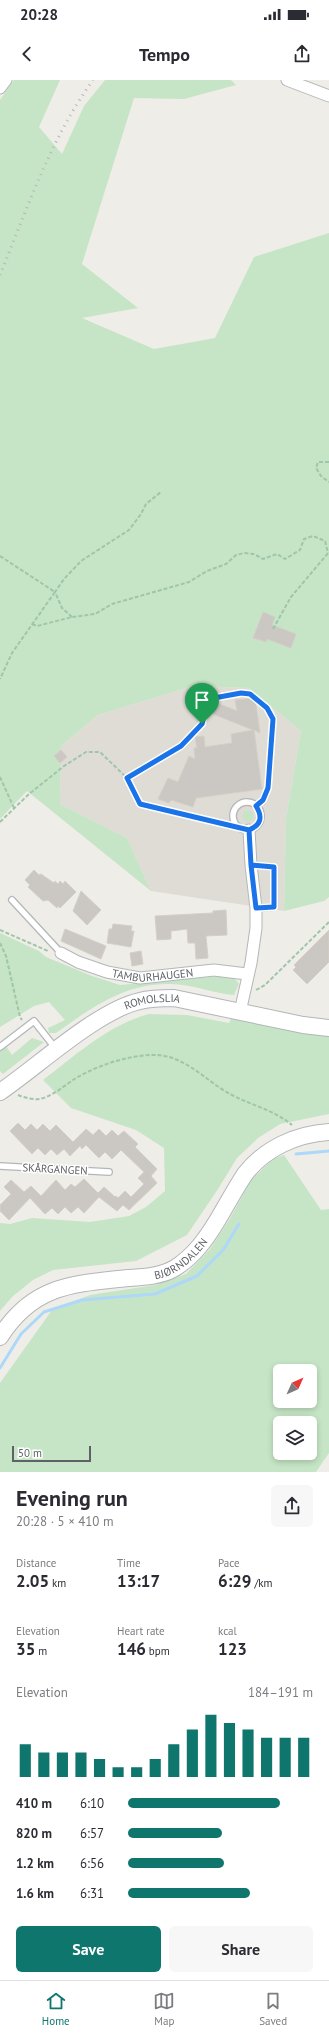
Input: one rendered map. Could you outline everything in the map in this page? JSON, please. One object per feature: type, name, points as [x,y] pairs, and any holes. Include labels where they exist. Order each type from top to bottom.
[{"type":"main road","name":"ROMOLSLIA","points":[[2,1089],[111,1013],[139,1001],[157,998],[174,998],[242,1005],[303,1025],[329,1028]]},
{"type":"main road","name":"BJØRNDALEN","points":[[0,1336],[26,1305],[48,1292],[81,1283],[151,1276],[175,1268],[202,1246],[246,1174],[257,1162],[292,1139],[329,1132]]},
{"type":"street","points":[[0,88],[6,80]]},
{"type":"street","points":[[287,80],[329,96]]},
{"type":"street","points":[[242,1005],[247,974],[251,963],[256,908],[245,829]]},
{"type":"street","name":"TAMBURHAUGEN","points":[[61,953],[78,962],[107,972],[140,978],[214,970],[247,974]]},
{"type":"lane","points":[[249,802],[256,806],[261,812],[260,820],[256,827],[245,829],[236,824],[233,816],[236,809],[242,803],[249,802]]},
{"type":"lane","points":[[251,865],[274,867],[274,907],[256,908]]},
{"type":"lane","name":"TAMBURHAUGEN","points":[[12,900],[61,953]]},
{"type":"lane","points":[[0,1047],[34,1021],[57,1050]]},
{"type":"lane","name":"SKÅRGANGEN","points":[[0,1166],[109,1172]]},
{"type":"path","points":[[329,462],[318,462],[316,468],[321,476],[329,482]]},
{"type":"path","points":[[0,680],[12,653],[64,579],[81,561],[129,530],[141,514],[146,504],[161,492]]},
{"type":"path","points":[[32,624],[37,626],[72,617],[95,614],[112,604],[190,582],[207,571],[226,564],[236,554],[254,554],[263,559],[277,554],[285,559],[300,550],[304,539],[313,536],[325,541],[328,552],[291,597],[273,629]]},
{"type":"path","points":[[0,556],[55,592],[62,608],[72,617]]},
{"type":"path","points":[[127,778],[181,746],[202,724],[204,716],[214,698],[241,693],[250,694],[267,708],[273,719],[268,788],[263,800],[256,806]]},
{"type":"path","points":[[0,822],[14,808],[64,766],[86,752],[100,752],[127,778],[140,804],[245,829]]},
{"type":"path","points":[[0,777],[14,808]]},
{"type":"path","points":[[242,1005],[265,985],[329,922]]},
{"type":"path","points":[[0,930],[44,950],[61,953]]},
{"type":"path","points":[[0,943],[6,956],[20,1017],[27,1026]]},
{"type":"path","points":[[23,1090],[17,1094],[39,1099],[100,1066],[128,1058],[153,1055],[175,1059],[195,1069],[226,1092],[247,1103],[279,1114],[292,1125]]},
{"type":"path","points":[[286,1127],[299,1124]]},
{"type":"shaded area","points":[[193,686],[249,688],[301,731],[286,818],[284,911],[151,891],[127,838],[60,804],[61,746],[98,715]]},
{"type":"green space","points":[[14,80],[60,80],[39,127],[62,154],[84,106],[105,80],[231,80],[236,85],[184,99],[134,98],[82,264],[138,308],[82,318],[154,349],[215,338],[254,257],[329,233],[329,897],[324,901],[284,911],[286,818],[301,731],[249,688],[193,686],[98,715],[61,746],[60,804],[127,838],[151,891],[27,791],[0,819],[0,100]]},
{"type":"green space","points":[[248,810],[252,812],[254,816],[252,820],[248,822],[244,820],[242,816],[244,812]]},
{"type":"green space","points":[[0,933],[39,951],[46,957],[92,976],[120,985],[232,975],[239,984],[234,995],[178,984],[154,985],[123,992],[96,1006],[56,1033],[49,1033],[48,1028],[65,1020],[49,1002],[34,1006],[0,1027]]},
{"type":"green space","points":[[149,1014],[187,1015],[229,1023],[232,1016],[329,1036],[329,1114],[280,1124],[258,1138],[237,1158],[187,1235],[136,1261],[53,1270],[33,1280],[13,1296],[0,1311],[0,1223],[10,1224],[32,1218],[90,1222],[129,1216],[146,1207],[165,1191],[164,1148],[136,1130],[71,1108],[43,1080],[106,1033],[120,1025]]},
{"type":"green space","points":[[32,1038],[44,1042],[3,1074],[0,1071],[0,1050],[6,1046],[12,1055]]},
{"type":"green space","points":[[284,1155],[321,1210],[329,1209],[329,1453],[316,1472],[0,1472],[0,1383],[52,1310],[90,1295],[155,1285],[186,1274],[210,1249],[229,1220],[251,1180],[273,1159]]},
{"type":"building","points":[[263,612],[275,617],[272,625],[296,634],[291,648],[267,639],[266,642],[253,638]]},
{"type":"building","points":[[255,698],[260,733],[254,730],[262,789],[196,798],[193,807],[171,800],[169,803],[158,799],[168,778],[178,782],[189,756],[195,759],[194,748],[197,748],[195,737],[204,736],[205,747],[232,743],[231,734],[253,730],[213,714],[217,703],[237,711],[235,700]]},
{"type":"building","points":[[61,750],[67,757],[60,763],[54,756]]},
{"type":"building","points":[[34,870],[39,875],[41,874],[54,883],[55,881],[58,884],[60,881],[63,884],[65,881],[76,892],[60,908],[58,906],[57,908],[48,900],[43,901],[28,887],[30,885],[25,880]]},
{"type":"building","points":[[81,891],[101,910],[87,925],[73,911]]},
{"type":"building","points":[[226,910],[227,935],[206,936],[208,958],[196,959],[195,943],[188,943],[187,929],[171,931],[171,939],[157,940],[155,916],[213,913],[213,911]]},
{"type":"building","points":[[113,924],[132,926],[131,931],[134,931],[131,947],[107,943],[109,929],[112,929]]},
{"type":"building","points":[[65,929],[106,946],[101,959],[61,941]]},
{"type":"building","points":[[329,930],[329,962],[307,984],[293,970],[296,967],[294,965]]},
{"type":"building","points":[[141,951],[143,964],[132,966],[130,953]]},
{"type":"building","points":[[18,1123],[25,1130],[31,1124],[37,1130],[43,1124],[50,1131],[56,1125],[73,1142],[86,1129],[93,1135],[99,1129],[106,1136],[112,1130],[118,1136],[124,1131],[138,1144],[135,1147],[157,1169],[151,1176],[157,1183],[129,1210],[123,1205],[117,1211],[99,1197],[84,1213],[78,1207],[71,1213],[65,1207],[58,1214],[52,1208],[45,1214],[30,1198],[9,1220],[0,1211],[0,1205],[11,1194],[4,1187],[11,1180],[24,1192],[31,1186],[41,1196],[56,1180],[65,1190],[71,1184],[75,1187],[84,1179],[98,1193],[104,1187],[118,1198],[125,1191],[131,1197],[144,1184],[138,1178],[144,1172],[121,1150],[112,1159],[105,1152],[99,1158],[86,1145],[82,1149],[80,1146],[70,1156],[64,1149],[57,1155],[51,1149],[45,1155],[38,1148],[32,1154],[10,1131]]},
{"type":"waterway","points":[[296,1154],[329,1151]]},
{"type":"waterway","points":[[0,1368],[21,1334],[44,1312],[82,1300],[155,1294],[197,1276],[223,1250],[239,1224]]},
{"type":"railway","points":[[0,275],[52,150],[78,102],[93,80]]},
{"type":"route","points":[[202,724],[181,746],[127,778],[140,804],[249,830],[251,865],[274,867],[274,907],[256,908],[251,865],[249,830],[256,827],[260,820],[261,812],[256,806],[263,800],[268,788],[273,719],[267,708],[256,698],[250,694],[241,693],[214,698],[204,716],[202,724]]}]
